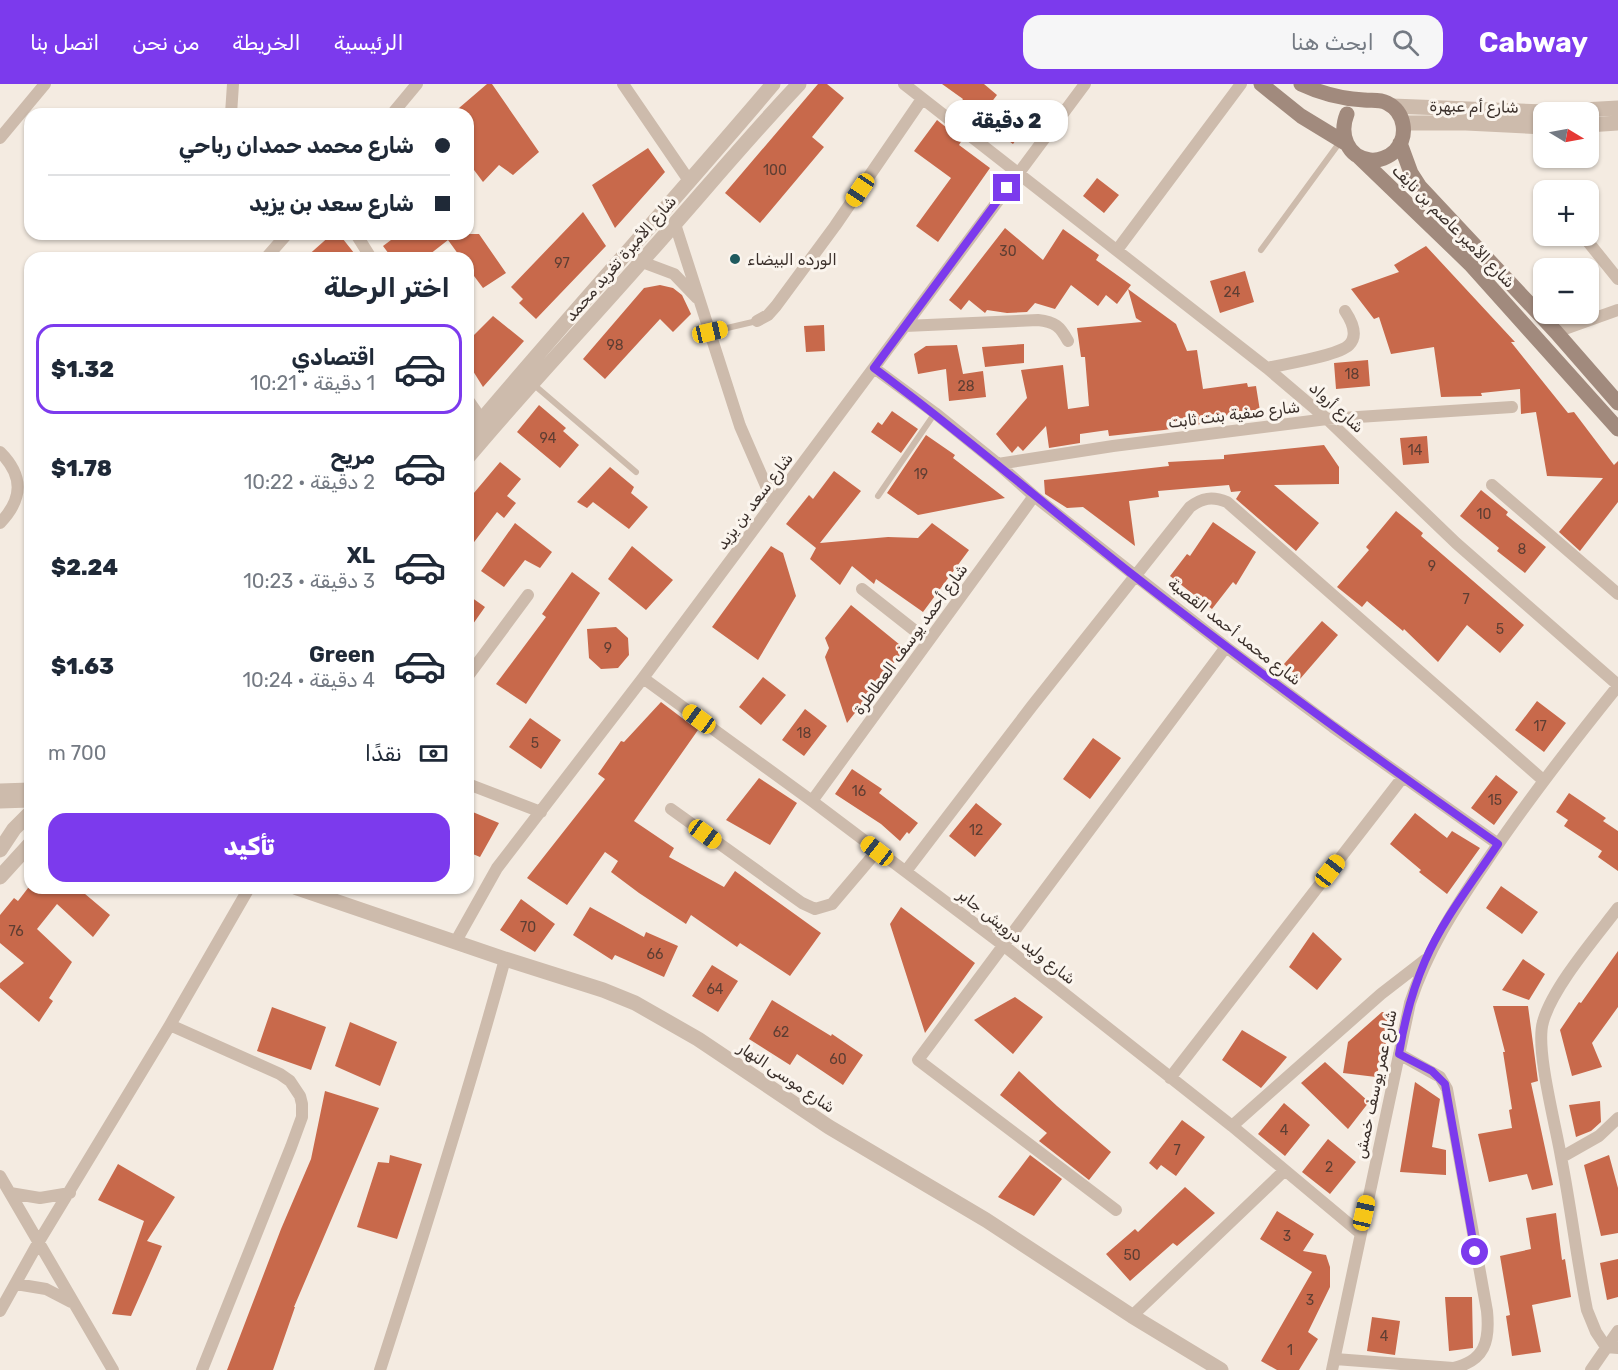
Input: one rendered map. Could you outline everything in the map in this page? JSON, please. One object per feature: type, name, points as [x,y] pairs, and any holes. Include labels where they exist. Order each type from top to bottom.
[{"type":"main road","points":[[1261,84],[1359,157],[1383,159],[1396,150],[1403,134],[1403,123],[1392,106],[1380,100],[1365,101],[1319,92],[1301,84]]},
{"type":"main road","points":[[1343,143],[1343,129],[1347,114]]},
{"type":"main road","name":"شارع الأمير عاصم بن نايف","points":[[1400,143],[1411,173],[1420,187],[1556,332],[1618,403]]},
{"type":"main road","name":"شارع الأمير عاصم بن نايف","points":[[1359,157],[1470,264],[1618,429]]},
{"type":"street","points":[[25,108],[45,84]]},
{"type":"street","points":[[231,108],[233,84]]},
{"type":"street","points":[[397,108],[417,84]]},
{"type":"street","points":[[623,84],[690,182]]},
{"type":"street","name":"شارع الأميرة تغريد محمد","points":[[474,429],[773,84]]},
{"type":"street","name":"شارع الأميرة تغريد محمد","points":[[474,450],[642,262],[742,145],[799,84]]},
{"type":"street","name":"شارع أرواد","points":[[904,84],[1267,368],[1327,419],[1456,543],[1618,685]]},
{"type":"street","name":"شارع سعد بن يزيد","points":[[456,941],[497,868],[643,678],[1085,84]]},
{"type":"street","points":[[1117,250],[1241,84]]},
{"type":"street","points":[[757,321],[768,315],[776,306],[835,226],[922,99]]},
{"type":"street","points":[[1347,114],[1352,108],[1365,101]]},
{"type":"street","name":"شارع أم عبهرة","points":[[1392,106],[1546,112],[1618,108]]},
{"type":"street","points":[[0,138],[24,109]]},
{"type":"street","name":"شارع أم عبهرة","points":[[1403,123],[1533,126]]},
{"type":"street","points":[[1599,124],[1618,123]]},
{"type":"street","points":[[675,224],[740,426],[773,502]]},
{"type":"street","points":[[271,252],[282,240]]},
{"type":"street","points":[[1591,246],[1618,279]]},
{"type":"street","points":[[642,262],[674,274],[700,302]]},
{"type":"street","points":[[1556,332],[1618,310]]},
{"type":"street","points":[[1267,368],[1331,354],[1347,347],[1351,343],[1353,326],[1344,311]]},
{"type":"street","points":[[905,326],[1052,321],[1057,324],[1068,341]]},
{"type":"street","name":"شارع محمد أحمد القصبة","points":[[874,368],[935,413],[999,464],[1034,496],[1226,647],[1498,844]]},
{"type":"street","name":"شارع صفية بنت ثابت","points":[[999,464],[1113,446],[1327,419],[1512,407]]},
{"type":"street","points":[[474,409],[482,420]]},
{"type":"street","points":[[0,452],[15,471],[18,481],[16,501],[0,524]]},
{"type":"street","points":[[1492,485],[1618,594]]},
{"type":"street","name":"شارع أحمد يوسف العطاطرة","points":[[812,801],[1034,496]]},
{"type":"street","points":[[906,872],[1032,706],[1190,507],[1197,501],[1208,498],[1227,502],[1543,780]]},
{"type":"street","points":[[862,589],[928,641]]},
{"type":"street","points":[[474,668],[528,595]]},
{"type":"street","points":[[1116,1210],[918,1060],[1226,647]]},
{"type":"street","name":"شارع وليد درويش جابر","points":[[643,678],[812,801],[1003,945],[1232,1126],[1360,1233]]},
{"type":"street","name":"شارع عمر يوسف خمش","points":[[1334,1364],[1410,1003],[1426,959],[1448,919],[1498,844],[1543,780],[1618,685]]},
{"type":"street","points":[[1170,1078],[1403,777]]},
{"type":"street","points":[[474,786],[541,812]]},
{"type":"street","points":[[0,791],[24,790]]},
{"type":"street","points":[[0,801],[24,800]]},
{"type":"street","points":[[671,809],[802,903],[815,909],[832,904],[877,851]]},
{"type":"street","points":[[0,850],[24,819]]},
{"type":"street","points":[[0,877],[24,851]]},
{"type":"street","points":[[0,1311],[246,894]]},
{"type":"street","name":"شارع موسى النهار","points":[[315,894],[603,990],[635,1003],[698,1040],[829,1127],[986,1220],[1132,1316],[1221,1370]]},
{"type":"street","points":[[1612,1347],[1596,1332],[1587,1310],[1541,1030],[1545,1013],[1552,1000],[1618,908]]},
{"type":"street","points":[[380,1370],[462,1109],[505,959]]},
{"type":"street","points":[[1232,1126],[1381,994],[1426,959]]},
{"type":"street","points":[[170,1025],[280,1074],[296,1087],[302,1104],[302,1117],[291,1147],[202,1370]]},
{"type":"street","points":[[1334,1364],[1443,1369],[1464,1366],[1480,1354],[1488,1335],[1487,1311],[1447,1089],[1440,1077],[1399,1054]]},
{"type":"street","points":[[1562,1157],[1599,1136],[1618,1118]]},
{"type":"street","points":[[1132,1316],[1284,1171]]},
{"type":"street","points":[[0,1176],[113,1370]]},
{"type":"street","points":[[10,1193],[40,1198],[70,1192]]},
{"type":"street","points":[[16,1284],[46,1289],[73,1303]]},
{"type":"street","points":[[1591,1370],[1612,1347],[1618,1331]]},
{"type":"lane","points":[[1262,250],[1343,143]]},
{"type":"lane","points":[[710,332],[757,321]]},
{"type":"lane","points":[[532,383],[636,472]]},
{"type":"lane","points":[[878,496],[935,413]]},
{"type":"building","points":[[487,84],[492,84],[539,152],[513,175],[499,165],[483,182],[474,170],[474,108],[459,108]]},
{"type":"building","points":[[818,84],[827,84],[844,98],[812,137],[824,147],[760,223],[725,193]]},
{"type":"building","points":[[942,84],[984,84],[997,95],[980,117],[961,102],[963,99]]},
{"type":"building","points":[[1014,104],[1032,117],[1013,144],[995,131]]},
{"type":"building","points":[[937,120],[962,140],[959,145],[990,168],[938,242],[916,226],[951,178],[914,151]]},
{"type":"building","points":[[648,148],[665,172],[615,228],[592,185]]},
{"type":"building","points":[[1097,178],[1119,195],[1104,213],[1083,196]]},
{"type":"building","points":[[583,212],[606,246],[536,319],[519,303],[523,299],[511,287]]},
{"type":"building","points":[[1005,228],[1043,260],[1063,229],[1099,255],[1096,260],[1131,285],[1117,304],[1106,295],[1098,306],[1071,285],[1055,309],[1035,303],[1027,312],[1007,313],[987,310],[985,313],[969,300],[961,310],[949,300]]},
{"type":"building","points":[[474,234],[479,234],[506,273],[483,288],[474,276],[474,252],[457,252],[448,240],[474,240]]},
{"type":"building","points":[[325,240],[344,240],[353,252],[312,252]]},
{"type":"building","points":[[391,240],[448,240],[433,252],[388,252],[383,246]]},
{"type":"building","points":[[1426,246],[1515,342],[1511,342],[1568,413],[1574,412],[1614,465],[1618,461],[1618,502],[1580,551],[1559,532],[1603,478],[1547,476],[1536,412],[1521,414],[1520,389],[1481,393],[1482,396],[1441,397],[1434,347],[1391,354],[1379,317],[1374,319],[1351,289],[1399,272],[1394,265]]},
{"type":"building","points":[[1245,271],[1254,302],[1220,313],[1210,281]]},
{"type":"building","points":[[660,285],[673,288],[682,295],[691,314],[673,332],[660,319],[605,379],[583,359],[644,288]]},
{"type":"building","points":[[1128,289],[1176,324],[1187,351],[1197,350],[1203,389],[1247,383],[1248,387],[1256,386],[1260,411],[1207,418],[1207,423],[1164,430],[1109,436],[1108,430],[1080,434],[1080,443],[1049,448],[1046,426],[1023,451],[1018,446],[1012,453],[996,434],[1027,398],[1021,370],[1063,365],[1068,409],[1089,406],[1085,357],[1081,357],[1077,328],[1142,322],[1136,318]]},
{"type":"building","points":[[493,316],[524,341],[483,387],[474,373],[474,335]]},
{"type":"building","points":[[824,325],[825,351],[806,352],[804,326]]},
{"type":"building","points":[[1024,344],[1024,363],[985,367],[982,347]]},
{"type":"building","points":[[957,345],[963,374],[983,371],[986,397],[949,401],[946,369],[918,374],[914,354],[926,346]]},
{"type":"building","points":[[1368,360],[1370,386],[1336,389],[1334,363]]},
{"type":"building","points":[[539,405],[566,428],[563,431],[579,445],[560,468],[517,432]]},
{"type":"building","points":[[892,411],[918,429],[901,453],[871,432],[878,422],[882,425]]},
{"type":"building","points":[[926,435],[955,455],[953,458],[1005,498],[918,515],[887,493]]},
{"type":"building","points":[[1427,436],[1429,463],[1403,465],[1400,438]]},
{"type":"building","points":[[1324,445],[1339,467],[1339,484],[1274,485],[1319,523],[1296,551],[1236,499],[1241,491],[1231,492],[1229,485],[1158,491],[1159,497],[1129,501],[1135,546],[1083,507],[1067,508],[1045,494],[1044,480],[1169,466],[1168,462],[1224,459],[1224,455]]},
{"type":"building","points":[[500,462],[521,479],[507,496],[516,503],[504,518],[497,512],[474,542],[474,493]]},
{"type":"building","points":[[610,467],[634,487],[631,493],[648,507],[629,529],[593,502],[587,508],[577,502]]},
{"type":"building","points":[[834,471],[861,491],[820,543],[888,537],[918,538],[932,523],[969,550],[923,612],[876,579],[874,584],[852,566],[840,585],[810,559],[816,548],[786,524],[809,495],[813,499]]},
{"type":"building","points":[[1481,490],[1508,512],[1506,515],[1546,547],[1525,573],[1497,551],[1499,548],[1460,516]]},
{"type":"building","points":[[1396,511],[1423,533],[1421,536],[1524,625],[1500,653],[1467,625],[1438,662],[1404,629],[1403,631],[1367,601],[1362,607],[1337,587],[1369,550],[1366,547]]},
{"type":"building","points":[[1213,522],[1256,552],[1236,585],[1233,582],[1212,609],[1170,576],[1187,554],[1190,556]]},
{"type":"building","points":[[515,523],[552,552],[540,568],[525,560],[504,587],[481,571]]},
{"type":"building","points":[[632,546],[673,580],[646,610],[608,579]]},
{"type":"building","points":[[771,546],[783,553],[796,596],[758,660],[712,627]]},
{"type":"building","points":[[572,572],[600,593],[526,704],[496,684],[546,617],[542,614]]},
{"type":"building","points":[[474,599],[485,607],[474,623]]},
{"type":"building","points":[[851,605],[905,649],[847,723],[825,657],[829,648],[825,638]]},
{"type":"building","points":[[1322,621],[1338,635],[1300,679],[1284,664]]},
{"type":"building","points":[[616,627],[628,638],[629,655],[618,668],[601,669],[589,658],[587,629]]},
{"type":"building","points":[[763,677],[786,695],[761,725],[739,707]]},
{"type":"building","points":[[1537,701],[1566,723],[1544,752],[1515,730]]},
{"type":"building","points":[[661,702],[698,730],[634,821],[674,848],[669,857],[724,887],[735,871],[821,933],[790,976],[740,943],[737,947],[691,915],[686,924],[639,893],[611,872],[618,861],[605,852],[567,905],[527,878],[605,779],[598,774],[621,741],[624,742]]},
{"type":"building","points":[[805,709],[827,726],[804,756],[782,740]]},
{"type":"building","points":[[530,718],[561,740],[541,769],[509,747]]},
{"type":"building","points":[[1093,738],[1121,758],[1090,799],[1063,779]]},
{"type":"building","points":[[852,769],[882,789],[879,793],[918,823],[900,841],[881,824],[835,794]]},
{"type":"building","points":[[1496,775],[1518,792],[1494,825],[1471,808]]},
{"type":"building","points":[[759,778],[797,803],[770,845],[726,820]]},
{"type":"building","points":[[1569,793],[1606,818],[1603,821],[1618,831],[1618,871],[1598,857],[1602,851],[1564,826],[1568,820],[1556,812]]},
{"type":"building","points":[[976,803],[1002,824],[975,857],[949,836]]},
{"type":"building","points":[[474,813],[499,823],[480,857],[474,854]]},
{"type":"building","points":[[1415,813],[1447,838],[1452,831],[1480,848],[1447,894],[1419,872],[1421,870],[1390,844]]},
{"type":"building","points":[[1501,886],[1538,912],[1522,934],[1486,908]]},
{"type":"building","points":[[24,893],[85,894],[110,915],[93,937],[57,904],[37,929],[72,962],[49,998],[53,1001],[39,1022],[0,988],[0,983],[24,963],[0,943],[0,915],[14,898],[18,901]]},
{"type":"building","points":[[521,899],[555,924],[535,952],[500,930]]},
{"type":"building","points":[[590,907],[644,937],[646,932],[678,946],[664,977],[615,955],[612,960],[573,935]]},
{"type":"building","points":[[901,907],[975,963],[925,1033],[890,924]]},
{"type":"building","points":[[1313,932],[1342,959],[1317,990],[1289,967]]},
{"type":"building","points":[[1618,951],[1618,1007],[1592,1043],[1602,1067],[1572,1076],[1560,1030]]},
{"type":"building","points":[[1523,959],[1545,974],[1529,1000],[1502,990]]},
{"type":"building","points":[[712,965],[738,981],[718,1012],[692,996]]},
{"type":"building","points":[[1015,997],[1043,1017],[1013,1054],[974,1020]]},
{"type":"building","points":[[772,1000],[831,1036],[832,1034],[863,1055],[843,1085],[797,1054],[790,1065],[749,1039]]},
{"type":"building","points":[[1493,1006],[1528,1006],[1538,1081],[1531,1083],[1553,1185],[1532,1190],[1527,1174],[1489,1182],[1478,1134],[1512,1128],[1509,1110],[1512,1109],[1503,1052],[1505,1052]]},
{"type":"building","points":[[272,1007],[326,1027],[311,1070],[257,1051]]},
{"type":"building","points":[[1382,1012],[1395,1013],[1376,1077],[1343,1073],[1348,1042]]},
{"type":"building","points":[[350,1022],[397,1042],[380,1086],[335,1066]]},
{"type":"building","points":[[1242,1030],[1287,1057],[1261,1088],[1222,1060]]},
{"type":"building","points":[[1325,1062],[1369,1102],[1348,1129],[1301,1083]]},
{"type":"building","points":[[1019,1071],[1111,1152],[1089,1180],[1039,1141],[1047,1133],[1000,1095]]},
{"type":"building","points":[[1415,1082],[1440,1099],[1432,1147],[1446,1150],[1446,1175],[1400,1172]]},
{"type":"building","points":[[325,1091],[379,1108],[294,1307],[273,1370],[227,1370],[281,1229],[311,1159]]},
{"type":"building","points":[[1600,1101],[1601,1122],[1591,1131],[1576,1137],[1569,1105]]},
{"type":"building","points":[[1284,1103],[1310,1125],[1285,1156],[1258,1134]]},
{"type":"building","points":[[1182,1120],[1205,1137],[1176,1176],[1161,1165],[1157,1170],[1149,1163]]},
{"type":"building","points":[[1328,1139],[1356,1162],[1330,1194],[1302,1172]]},
{"type":"building","points":[[390,1155],[422,1164],[397,1239],[357,1227],[378,1162],[389,1163]]},
{"type":"building","points":[[1030,1155],[1062,1179],[1034,1216],[998,1197]]},
{"type":"building","points":[[1609,1155],[1618,1188],[1618,1233],[1601,1236],[1584,1165]]},
{"type":"building","points":[[118,1164],[175,1197],[147,1241],[162,1246],[131,1316],[112,1314],[144,1221],[98,1200]]},
{"type":"building","points":[[1185,1187],[1215,1213],[1177,1246],[1173,1243],[1130,1281],[1106,1254],[1135,1229],[1138,1232]]},
{"type":"building","points":[[1277,1211],[1314,1234],[1303,1251],[1326,1255],[1330,1267],[1330,1287],[1308,1332],[1318,1339],[1299,1370],[1277,1370],[1261,1361],[1312,1272],[1260,1239]]},
{"type":"building","points":[[1556,1213],[1562,1260],[1565,1259],[1571,1297],[1532,1305],[1541,1352],[1512,1356],[1506,1316],[1510,1315],[1500,1256],[1531,1249],[1526,1218]]},
{"type":"building","points":[[1618,1259],[1618,1297],[1607,1300],[1600,1263]]},
{"type":"building","points":[[1445,1297],[1472,1297],[1473,1348],[1449,1351]]},
{"type":"building","points":[[1372,1317],[1400,1321],[1395,1355],[1367,1351]]},
{"type":"place","name":"الورده البيضاء","points":[[735,259]]},
{"type":"route","points":[[1007,188],[874,368],[935,413],[999,464],[1034,496],[1226,647],[1332,727],[1498,844],[1448,919],[1426,959],[1410,1003],[1399,1054],[1432,1071],[1445,1084],[1450,1100],[1475,1252]]}]
